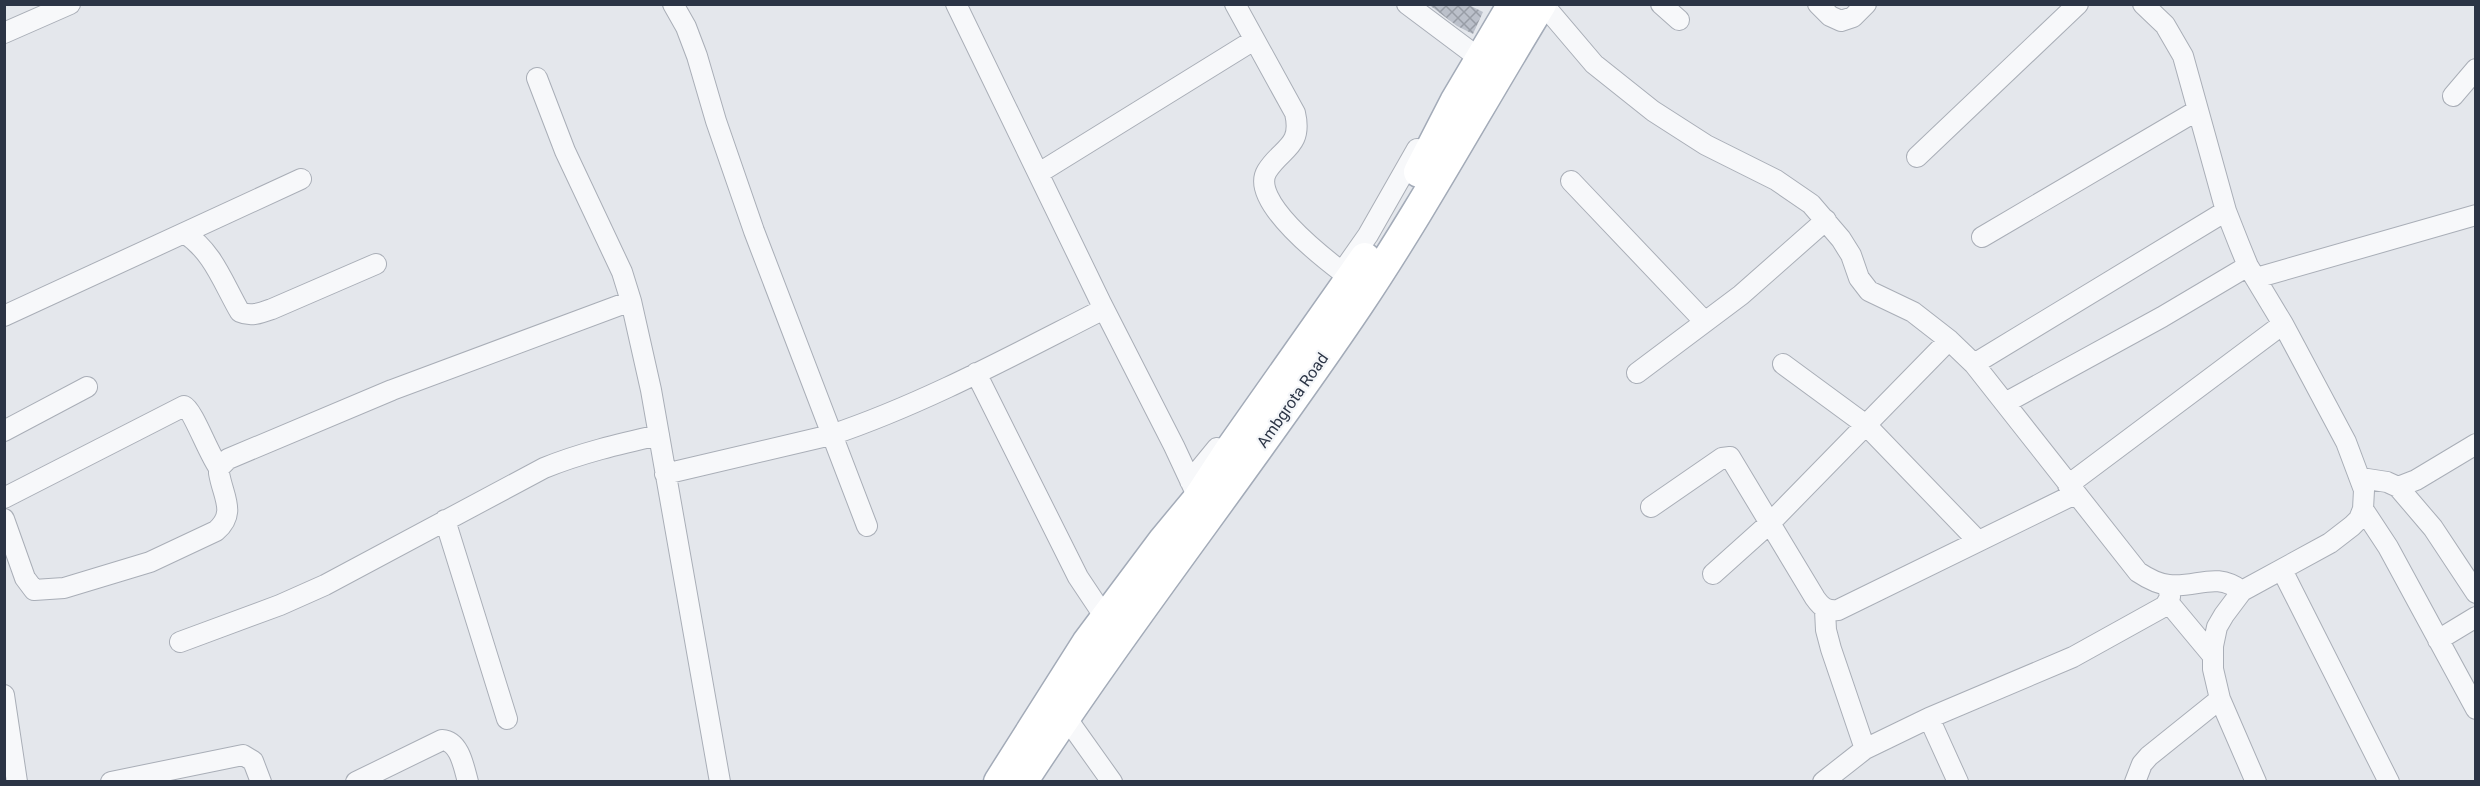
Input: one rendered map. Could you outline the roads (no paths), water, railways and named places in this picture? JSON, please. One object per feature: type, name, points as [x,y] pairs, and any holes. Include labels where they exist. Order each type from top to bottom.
[{"type":"main road","points":[[999,782],[1071,667],[1194,490],[1232,447],[1379,236],[1416,176],[1455,102],[1513,4]]},
{"type":"main road","name":"Ambgrota Road","points":[[1022,782],[1121,634],[1184,553],[1358,305],[1422,206],[1542,4]]},
{"type":"street","points":[[4,33],[70,4]]},
{"type":"street","points":[[673,4],[686,27],[697,56],[716,121],[754,231],[867,526]]},
{"type":"street","points":[[956,4],[1194,490]]},
{"type":"street","points":[[1235,4],[1295,113],[1298,123],[1290,148],[1272,165],[1264,177],[1266,195],[1290,225],[1319,254],[1342,272]]},
{"type":"street","points":[[1407,4],[1471,52]]},
{"type":"street","points":[[1194,490],[1231,432],[1373,225],[1471,52],[1501,4]]},
{"type":"street","points":[[1542,4],[1582,52],[1615,82],[1653,111],[1706,145],[1791,189],[1811,204],[1826,220],[1851,255],[1859,278],[1869,291],[1913,312],[1974,364],[2138,572],[2168,593],[2213,656]]},
{"type":"street","points":[[1661,4],[1679,20]]},
{"type":"street","points":[[1818,4],[1830,16],[1841,21],[1853,17],[1866,4]]},
{"type":"street","points":[[1917,157],[2078,4]]},
{"type":"street","points":[[2143,4],[2165,25],[2176,40],[2183,56],[2226,211],[2252,272],[2283,324],[2346,442],[2364,490],[2359,519],[2352,526],[2330,543],[2242,591],[2217,627],[2213,669],[2220,699],[2256,782]]},
{"type":"street","points":[[1039,173],[1254,40]]},
{"type":"street","points":[[2453,96],[2475,69]]},
{"type":"street","points":[[537,78],[565,151],[622,272],[631,301],[659,435],[720,782]]},
{"type":"street","points":[[1982,237],[2198,110]]},
{"type":"street","points":[[4,316],[301,179]]},
{"type":"street","points":[[1571,181],[1705,322]]},
{"type":"street","points":[[1974,364],[2226,211]]},
{"type":"street","points":[[2005,403],[2162,317],[2252,272],[2475,215]]},
{"type":"street","points":[[1637,374],[1741,295],[1826,220]]},
{"type":"street","points":[[184,232],[198,241],[208,254],[240,312],[246,315],[272,309],[376,264]]},
{"type":"street","points":[[219,468],[228,459],[392,390],[631,301]]},
{"type":"street","points":[[665,474],[831,435],[918,401],[1104,309]]},
{"type":"street","points":[[1826,610],[1838,610],[1978,541],[2072,489],[2283,324]]},
{"type":"street","points":[[1713,574],[1771,522],[1948,340]]},
{"type":"street","points":[[1783,364],[1866,425],[1978,541]]},
{"type":"street","points":[[976,373],[1078,577],[1106,619]]},
{"type":"street","points":[[4,431],[87,387]]},
{"type":"street","points":[[4,498],[184,406],[190,411],[206,448],[219,468],[229,513],[225,523],[216,531],[150,562],[64,588],[44,591],[34,590],[28,585],[4,519]]},
{"type":"street","points":[[180,642],[290,601],[355,569],[544,468],[571,457],[659,435]]},
{"type":"street","points":[[2398,487],[2416,480],[2475,444]]},
{"type":"street","points":[[1651,507],[1722,458],[1728,457],[1771,522],[1815,598],[1826,610],[1826,630],[1830,649],[1865,749]]},
{"type":"street","points":[[2361,478],[2387,482],[2398,487],[2433,528],[2475,593]]},
{"type":"street","points":[[2362,509],[2388,547],[2475,709]]},
{"type":"street","points":[[445,520],[507,719]]},
{"type":"street","points":[[2282,570],[2389,782]]},
{"type":"street","points":[[2168,593],[2220,580],[2231,583],[2242,591]]},
{"type":"street","points":[[1823,782],[1865,749],[1929,718],[2073,657],[2165,606],[2168,593]]},
{"type":"street","points":[[2438,640],[2475,617]]},
{"type":"street","points":[[4,695],[8,755],[17,782]]},
{"type":"street","points":[[2135,782],[2142,764],[2149,756],[2220,699]]},
{"type":"street","points":[[1065,716],[1112,782]]},
{"type":"street","points":[[1929,718],[1958,782]]},
{"type":"street","points":[[356,782],[442,740],[448,740],[461,758],[468,782]]},
{"type":"street","points":[[111,782],[243,755],[253,761],[261,782]]}]
